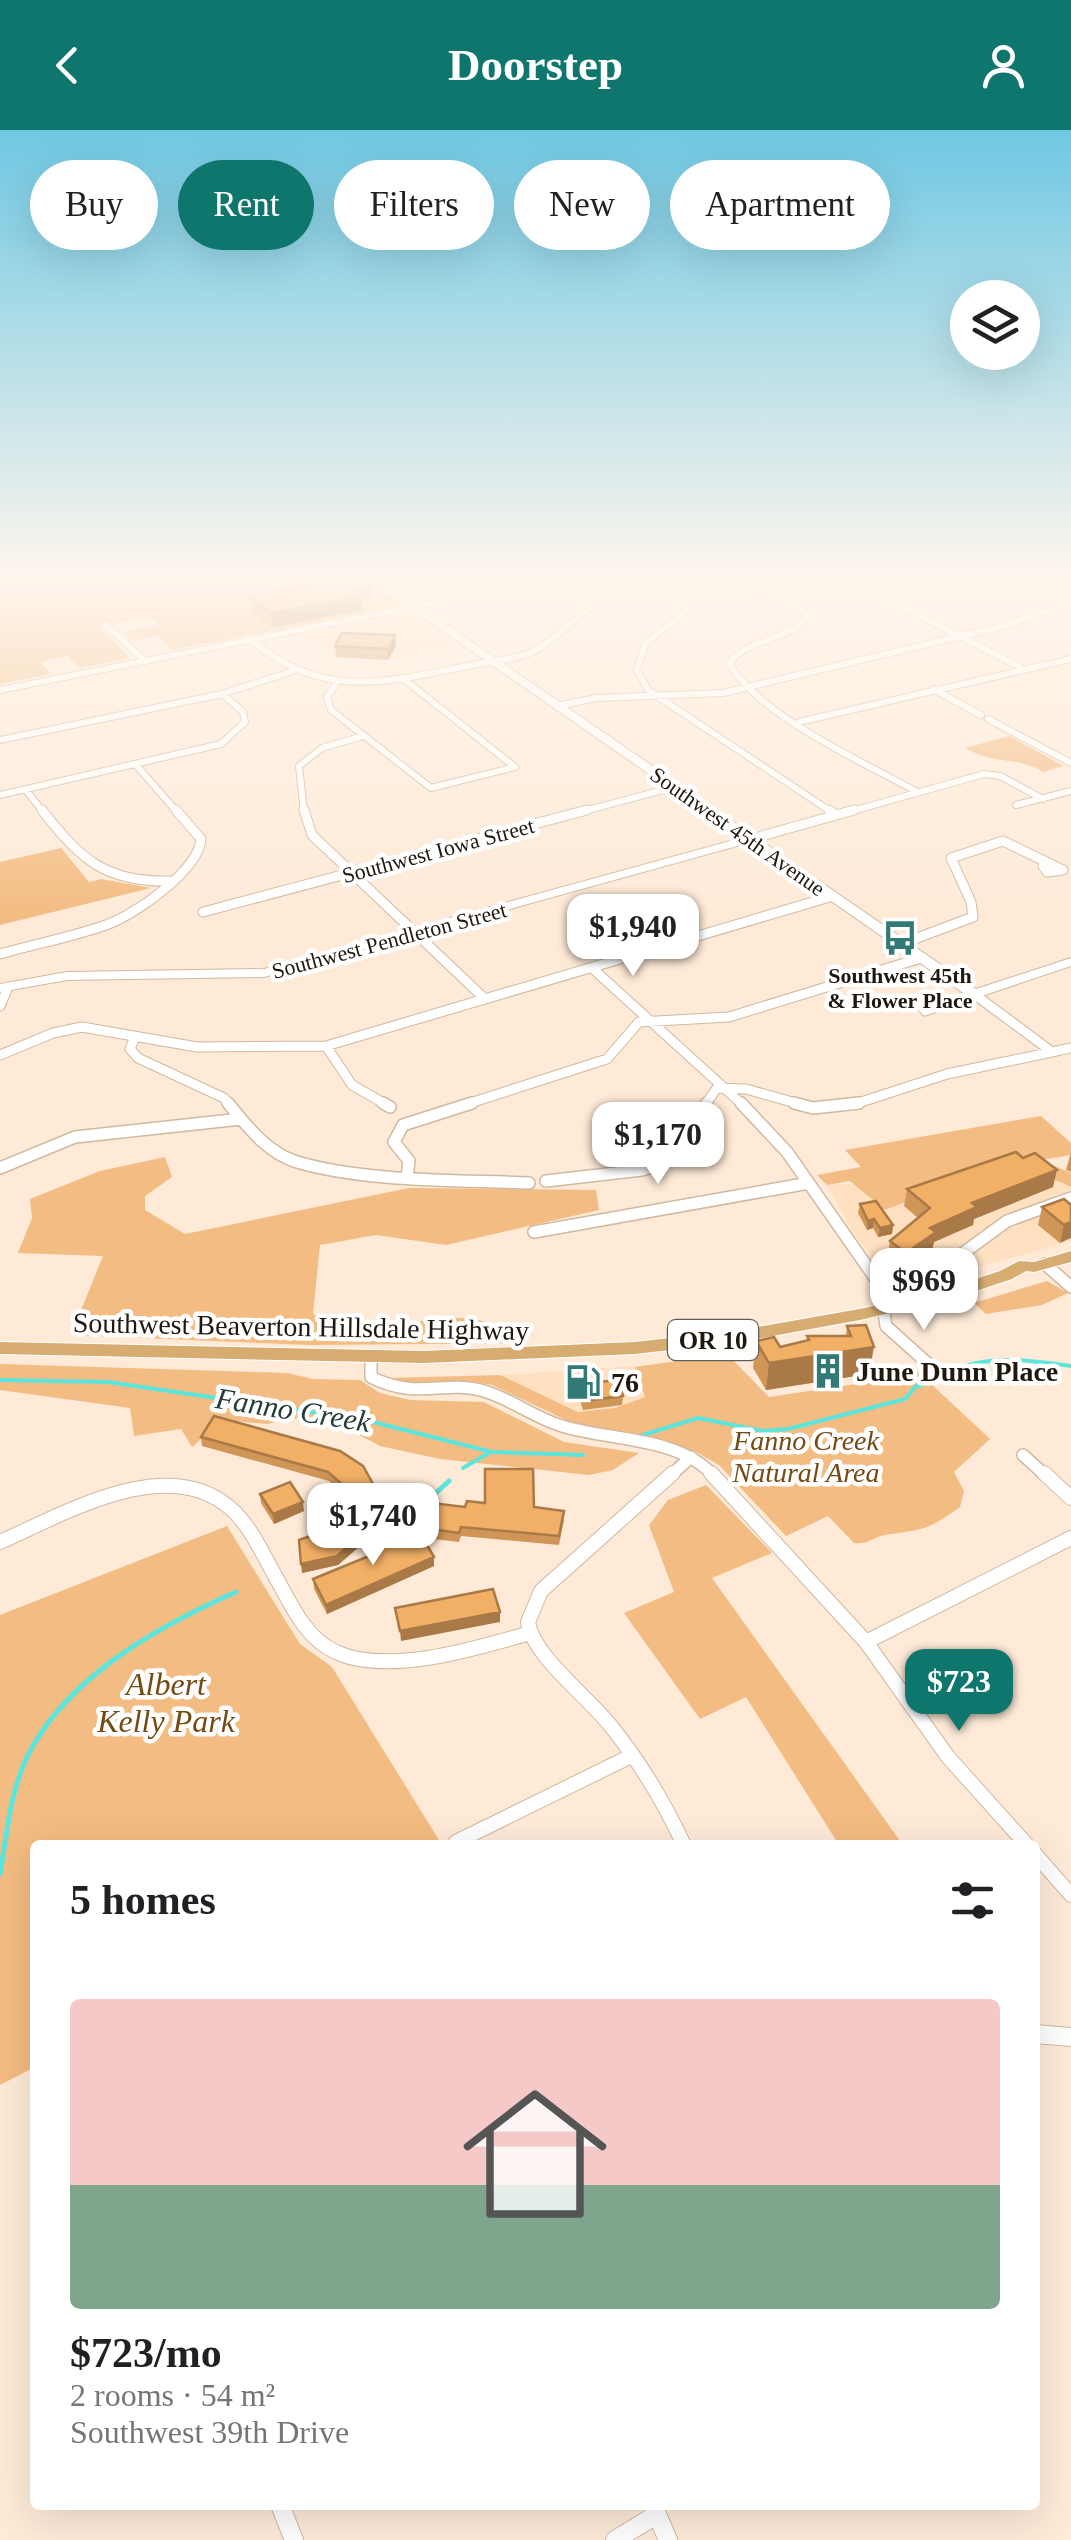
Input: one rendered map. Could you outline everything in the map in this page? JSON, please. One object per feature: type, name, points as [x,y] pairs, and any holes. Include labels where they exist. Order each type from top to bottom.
[{"type":"main road","name":"Southwest Beaverton Hillsdale Highway","points":[[0,1348],[371,1359],[502,1359],[604,1352],[738,1337],[884,1309],[1013,1273],[1023,1275],[1039,1265],[1071,1256]]},
{"type":"street","points":[[328,693],[328,706],[432,788],[515,768],[421,693]]},
{"type":"street","name":"Southwest 45th Avenue","points":[[539,693],[1048,1049]]},
{"type":"street","points":[[652,693],[836,815]]},
{"type":"street","points":[[557,706],[590,699],[714,693]]},
{"type":"street","points":[[756,693],[916,792]]},
{"type":"street","points":[[799,722],[918,693]]},
{"type":"street","points":[[940,693],[1071,763]]},
{"type":"street","points":[[0,740],[222,694],[245,718],[234,737],[208,749],[0,795]]},
{"type":"street","points":[[363,736],[316,751],[298,770],[309,831],[485,999]]},
{"type":"street","points":[[0,954],[110,924],[194,863],[201,838],[136,765]]},
{"type":"street","name":"Southwest Pendleton Street","points":[[4,987],[74,975],[256,974],[992,774],[1043,800]]},
{"type":"street","name":"Southwest Iowa Street","points":[[202,912],[674,787]]},
{"type":"street","points":[[25,789],[83,860],[102,873],[146,883],[175,880]]},
{"type":"street","points":[[1016,805],[1071,791]]},
{"type":"street","points":[[901,944],[973,917],[974,906],[951,866],[951,858],[958,852],[1003,842],[1048,864]]},
{"type":"street","points":[[0,1055],[53,1033],[82,1027],[198,1047],[326,1046],[833,896]]},
{"type":"street","points":[[407,1178],[410,1161],[394,1142],[406,1123],[607,1059],[636,1024],[649,1019],[723,1019],[922,958]]},
{"type":"street","points":[[925,1011],[1071,962]]},
{"type":"street","points":[[592,968],[726,1087],[810,1184],[880,1285],[888,1330],[935,1370]]},
{"type":"street","points":[[0,1006],[9,992],[4,987]]},
{"type":"street","points":[[135,1037],[130,1049],[138,1058],[224,1098],[270,1149],[295,1162],[407,1178],[529,1183]]},
{"type":"street","points":[[326,1046],[352,1086],[390,1106]]},
{"type":"street","points":[[546,1181],[642,1170],[664,1163],[678,1149],[709,1094],[726,1087],[812,1108],[844,1108],[947,1074],[1048,1049],[1071,1048]]},
{"type":"street","points":[[0,1168],[75,1137],[240,1119]]},
{"type":"street","points":[[534,1232],[810,1184]]},
{"type":"street","points":[[968,1286],[950,1267],[959,1255],[1016,1216],[1071,1198]]},
{"type":"street","points":[[1039,1265],[1071,1286]]},
{"type":"street","points":[[371,1359],[371,1377],[388,1388],[482,1390],[570,1429],[651,1444],[691,1457],[722,1481],[866,1642],[948,1757],[1023,1840]]},
{"type":"street","points":[[1023,1454],[1071,1498]]},
{"type":"street","points":[[681,1840],[631,1756],[530,1633],[529,1611],[540,1591],[691,1457]]},
{"type":"street","points":[[0,1542],[124,1492],[159,1486],[195,1490],[214,1495],[242,1520],[313,1635],[337,1654],[383,1660],[443,1653],[530,1633]]},
{"type":"street","points":[[866,1642],[1071,1538]]},
{"type":"street","points":[[460,1840],[631,1756]]},
{"type":"street","points":[[1040,1860],[1071,1895]]},
{"type":"street","points":[[1040,2034],[1071,2037]]},
{"type":"street","points":[[282,2510],[294,2540]]},
{"type":"street","points":[[615,2540],[654,2510],[668,2540]]},
{"type":"shaded area","points":[[1054,1175],[1071,1187],[1071,1241],[895,1291],[849,1226],[827,1185]]},
{"type":"shaded area","points":[[635,1366],[645,1397],[615,1408],[578,1412],[500,1375]]},
{"type":"green space","points":[[1009,736],[1064,766],[1043,772],[965,748]]},
{"type":"green space","points":[[61,848],[89,882],[101,879],[151,888],[0,925],[0,862]]},
{"type":"green space","points":[[1041,1116],[1071,1143],[1071,1155],[1041,1160],[1071,1173],[1071,1187],[1049,1178],[1002,1174],[954,1185],[885,1210],[850,1181],[827,1185],[817,1175],[861,1167],[845,1150]]},
{"type":"green space","points":[[165,1157],[172,1177],[145,1196],[145,1210],[185,1234],[409,1188],[596,1190],[599,1210],[446,1245],[376,1235],[320,1245],[313,1314],[367,1327],[470,1319],[507,1330],[528,1343],[310,1345],[71,1335],[103,1256],[18,1253],[32,1218],[30,1199],[100,1171]]},
{"type":"green space","points":[[1047,1281],[1068,1293],[1042,1305],[986,1314],[974,1303]]},
{"type":"green space","name":"Fanno Creek Natural Area","points":[[727,1354],[769,1397],[856,1384],[914,1368],[990,1439],[954,1472],[964,1491],[960,1507],[925,1528],[863,1543],[854,1543],[828,1516],[786,1536],[719,1465],[696,1452],[568,1421],[492,1385],[469,1381],[414,1384],[389,1378],[500,1375],[578,1412],[615,1408],[645,1397],[635,1367]]},
{"type":"green space","points":[[0,1364],[287,1373],[313,1379],[360,1380],[380,1393],[410,1400],[484,1402],[564,1442],[639,1453],[613,1470],[589,1475],[440,1459],[380,1446],[339,1424],[293,1418],[267,1424],[223,1420],[192,1447],[181,1429],[134,1436],[130,1408],[0,1390]]},
{"type":"green space","points":[[706,1485],[772,1553],[712,1578],[899,1840],[836,1840],[746,1697],[700,1719],[624,1613],[674,1592],[649,1525],[668,1500]]},
{"type":"green space","name":"Albert Kelly Park","points":[[227,1526],[300,1644],[332,1667],[439,1840],[30,1840],[30,2070],[0,2085],[0,1615]]},
{"type":"building","points":[[1016,1152],[1023,1158],[1035,1153],[1057,1170],[972,1203],[977,1207],[930,1228],[936,1232],[906,1253],[890,1241],[930,1208],[907,1189]]},
{"type":"building","points":[[1064,1199],[1071,1205],[1071,1222],[1064,1225],[1042,1207]]},
{"type":"building","points":[[876,1201],[893,1225],[880,1228],[874,1219],[868,1221],[860,1204]]},
{"type":"building","points":[[866,1325],[874,1347],[769,1363],[756,1341],[774,1337],[780,1347],[809,1340],[807,1336],[851,1336],[847,1326]]},
{"type":"building","points":[[618,1380],[623,1396],[583,1401],[579,1384]]},
{"type":"building","points":[[214,1416],[340,1451],[363,1466],[378,1493],[376,1512],[367,1529],[337,1556],[301,1564],[299,1540],[329,1530],[346,1509],[344,1486],[328,1472],[201,1437]]},
{"type":"building","points":[[485,1469],[533,1469],[534,1507],[564,1511],[559,1536],[461,1527],[459,1533],[424,1528],[432,1503],[465,1507],[467,1501],[485,1503]]},
{"type":"building","points":[[290,1482],[303,1502],[273,1514],[260,1494]]},
{"type":"building","points":[[420,1533],[434,1557],[326,1605],[313,1579],[374,1554],[372,1550]]},
{"type":"building","points":[[493,1589],[500,1612],[400,1631],[395,1608]]},
{"type":"waterway","name":"Fanno Creek","points":[[949,1371],[995,1360],[1071,1366]]},
{"type":"waterway","name":"Fanno Creek","points":[[643,1435],[698,1418],[763,1431],[788,1429],[905,1399],[915,1387],[940,1379]]},
{"type":"waterway","name":"Fanno Creek","points":[[0,1380],[108,1382],[365,1420],[492,1452],[583,1455]]},
{"type":"waterway","points":[[463,1468],[489,1453]]},
{"type":"waterway","points":[[425,1503],[449,1481]]},
{"type":"waterway","points":[[0,1874],[17,1783],[45,1727],[67,1701],[118,1657],[177,1621],[236,1592]]},
{"type":"place","name":"Southwest 45th & Flower Place","points":[[900,938]]},
{"type":"place","name":"June Dunn Place","points":[[828,1371]]},
{"type":"place","name":"76","points":[[583,1382]]}]
